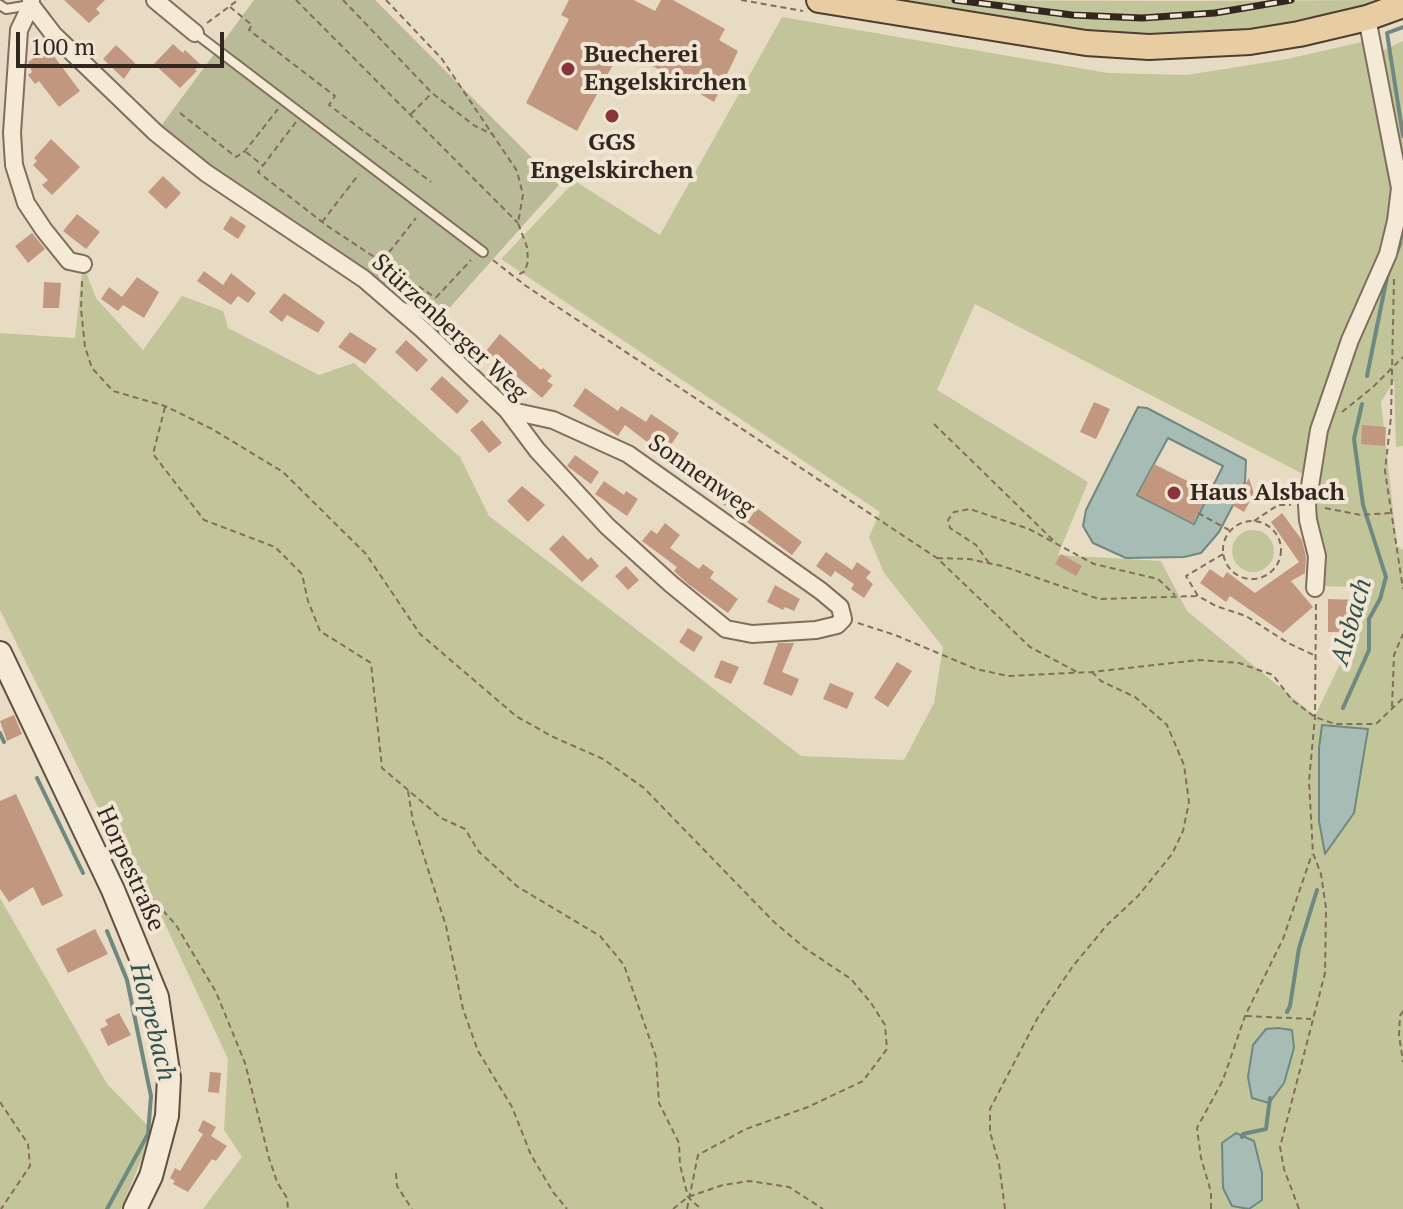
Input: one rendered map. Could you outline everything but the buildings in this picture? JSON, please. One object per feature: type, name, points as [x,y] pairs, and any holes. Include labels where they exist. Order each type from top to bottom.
[{"type":"main road","points":[[819,0],[1086,43],[1149,47],[1250,42],[1299,34],[1367,18],[1403,5]]},
{"type":"street","points":[[155,0],[195,33]]},
{"type":"street","points":[[31,2],[19,30],[12,133],[14,165],[26,203],[44,230],[69,261],[83,264]]},
{"type":"street","name":"Stürzenberger Weg","points":[[31,2],[54,35],[156,133],[206,173],[364,279],[394,304],[507,410],[537,450],[607,526],[726,629],[752,634],[816,630],[837,625],[843,619]]},
{"type":"street","points":[[1315,588],[1317,556],[1307,505],[1319,430],[1350,340],[1388,254],[1400,188],[1367,18]]},
{"type":"street","name":"Sonnenweg","points":[[507,410],[553,420],[628,454],[821,591],[840,607],[843,619]]},
{"type":"street","name":"Horpestraße","points":[[0,653],[113,890],[157,997],[169,1078],[167,1116],[161,1147],[135,1209]]},
{"type":"lane","points":[[0,5],[6,9],[31,2]]},
{"type":"lane","points":[[195,33],[482,251]]},
{"type":"lane","points":[[394,304],[420,312],[441,327]]},
{"type":"path","points":[[195,33],[238,0]]},
{"type":"path","points":[[296,0],[518,223],[527,247],[528,261],[525,271],[515,277]]},
{"type":"path","points":[[343,0],[432,93],[475,126],[493,134]]},
{"type":"path","points":[[386,0],[442,59],[517,171],[523,195],[518,223]]},
{"type":"path","points":[[230,7],[252,25],[249,30],[335,96],[329,105],[431,182]]},
{"type":"path","points":[[411,114],[432,93]]},
{"type":"path","points":[[180,113],[236,157],[245,151],[283,101]]},
{"type":"path","points":[[301,115],[258,172],[322,222],[436,298]]},
{"type":"path","points":[[245,151],[262,165]]},
{"type":"path","points":[[322,222],[367,164]]},
{"type":"path","points":[[382,262],[425,208]]},
{"type":"path","points":[[420,312],[482,251],[515,277],[801,470],[937,558],[1030,647],[1079,673]]},
{"type":"path","points":[[83,264],[81,309],[85,347],[92,368],[113,391],[165,406],[212,429],[283,472],[366,554],[420,634],[516,716],[551,736],[603,759],[644,788],[773,921],[806,949],[851,979],[871,1003],[885,1025],[887,1049],[863,1081],[808,1107],[746,1129],[698,1155],[687,1209]]},
{"type":"path","points":[[1393,274],[1391,417],[1385,471],[1403,589]]},
{"type":"path","points":[[1319,430],[1373,387],[1403,357]]},
{"type":"path","points":[[165,406],[153,454],[204,520],[275,547],[302,574],[308,601],[320,631],[371,663],[382,768],[441,818],[465,829],[479,852],[518,887],[600,936],[624,965],[656,1057],[659,1103],[679,1143],[680,1165],[688,1197],[701,1209]]},
{"type":"path","points":[[934,424],[1055,541]]},
{"type":"path","points":[[1254,521],[1272,529],[1281,546],[1276,566],[1270,573],[1251,579],[1241,577],[1226,564],[1223,554],[1226,538],[1237,525],[1254,521],[1278,505],[1307,505],[1361,515],[1391,513]]},
{"type":"path","points":[[989,563],[976,545],[950,528],[948,520],[954,512],[970,509],[1029,529],[1094,564],[1158,579],[1175,595]]},
{"type":"path","points":[[1199,513],[1230,531]]},
{"type":"path","points":[[1198,596],[1186,576],[1223,554]]},
{"type":"path","points":[[937,558],[989,563],[1099,599],[1198,596],[1246,616],[1288,643],[1316,656]]},
{"type":"path","points":[[1299,1209],[1284,1169],[1280,1147],[1325,973],[1326,908],[1321,874],[1313,853],[1309,781],[1315,717],[1315,588]]},
{"type":"path","points":[[843,619],[895,635],[976,669],[1008,676],[1092,672],[1199,660],[1239,663],[1273,675],[1292,700],[1315,717],[1335,724],[1376,724],[1403,698]]},
{"type":"path","points":[[1392,709],[1394,655],[1403,634]]},
{"type":"path","points":[[1005,1209],[999,1164],[990,1132],[990,1109],[1037,1019],[1073,966],[1172,854],[1183,831],[1189,802],[1184,765],[1167,725],[1135,697],[1101,681],[1092,672]]},
{"type":"path","points":[[408,790],[413,822],[446,926],[463,1009],[478,1051],[512,1107],[531,1155],[567,1209]]},
{"type":"path","points":[[1211,1209],[1211,1192],[1201,1158],[1197,1128],[1223,1080],[1245,1016],[1283,939],[1313,853]]},
{"type":"path","points":[[113,890],[147,893],[176,925],[216,992],[245,1063],[269,1158],[277,1182],[287,1198],[288,1209]]},
{"type":"path","points":[[1403,1011],[1399,1035],[1403,1062]]},
{"type":"path","points":[[1245,1016],[1311,1019]]},
{"type":"path","points":[[0,1102],[28,1144],[30,1166],[1,1209]]},
{"type":"path","points":[[396,1173],[397,1186],[412,1209]]},
{"type":"path","points":[[673,1209],[688,1197],[723,1185],[749,1181],[789,1187],[823,1209]]},
{"type":"green space","points":[[254,0],[375,0],[559,185],[429,331],[158,130]]},
{"type":"green space","points":[[888,0],[1389,0],[1359,11],[1248,33],[1142,41]]},
{"type":"green space","points":[[782,17],[1108,73],[1187,75],[1287,59],[1362,42],[1394,189],[1380,254],[1343,332],[1311,426],[1303,474],[975,304],[937,390],[1088,482],[1058,555],[1161,561],[1187,611],[1315,716],[1353,636],[1356,587],[1320,586],[1324,541],[1309,526],[1322,427],[1386,270],[1403,238],[1403,446],[1396,447],[1394,381],[1381,402],[1397,546],[1403,550],[1403,1209],[203,1209],[242,1157],[224,1130],[228,1059],[159,911],[133,878],[0,610],[0,333],[75,338],[83,264],[96,298],[143,350],[182,296],[223,311],[228,328],[319,375],[354,363],[460,457],[489,516],[801,756],[904,760],[934,703],[943,647],[884,573],[869,537],[880,512],[501,259],[575,181],[660,235]],"holes":[[[1322,725],[1342,728],[1354,813],[1325,853],[1319,821]]]},
{"type":"green space","points":[[1403,41],[1403,170],[1382,51]]},
{"type":"green space","points":[[1253,530],[1268,536],[1274,551],[1268,566],[1253,572],[1238,566],[1232,551],[1238,536]]},
{"type":"green space","points":[[0,898],[107,1084],[153,1131],[121,1209],[0,1209]]},
{"type":"water","points":[[1138,407],[1147,408],[1246,460],[1245,482],[1219,532],[1201,553],[1184,557],[1126,558],[1093,543],[1083,526],[1086,510]],"holes":[[[1168,438],[1223,466],[1194,524],[1137,495]]]},
{"type":"water","points":[[1322,725],[1368,729],[1354,813],[1325,854],[1319,821]]},
{"type":"water","points":[[1266,1029],[1292,1030],[1294,1048],[1284,1083],[1269,1103],[1252,1098],[1248,1077],[1253,1045]]},
{"type":"water","points":[[1236,1133],[1254,1141],[1262,1173],[1262,1200],[1249,1209],[1232,1206],[1223,1188],[1222,1143]]},
{"type":"waterway","name":"Alsbach","points":[[1403,27],[1387,33],[1403,136]]},
{"type":"waterway","name":"Alsbach","points":[[1367,376],[1387,277],[1400,244],[1402,229]]},
{"type":"waterway","name":"Alsbach","points":[[1343,708],[1369,650],[1369,619],[1380,599],[1386,577],[1363,505],[1354,439],[1362,404]]},
{"type":"waterway","name":"Horpebach","points":[[0,733],[4,742]]},
{"type":"waterway","name":"Horpebach","points":[[37,778],[83,873]]},
{"type":"waterway","name":"Alsbach","points":[[1287,1012],[1299,948],[1317,890]]},
{"type":"waterway","name":"Horpebach","points":[[107,931],[127,980],[151,1096],[148,1134],[107,1209]]},
{"type":"waterway","name":"Alsbach","points":[[1242,1137],[1243,1134],[1266,1129],[1270,1098]]},
{"type":"railway","points":[[955,0],[1072,15],[1142,18],[1215,13],[1291,0]]},
{"type":"place","name":"Buecherei Engelskirchen","points":[[568,69]]},
{"type":"place","name":"GGS Engelskirchen","points":[[612,116]]},
{"type":"place","name":"Haus Alsbach","points":[[1174,493]]}]
